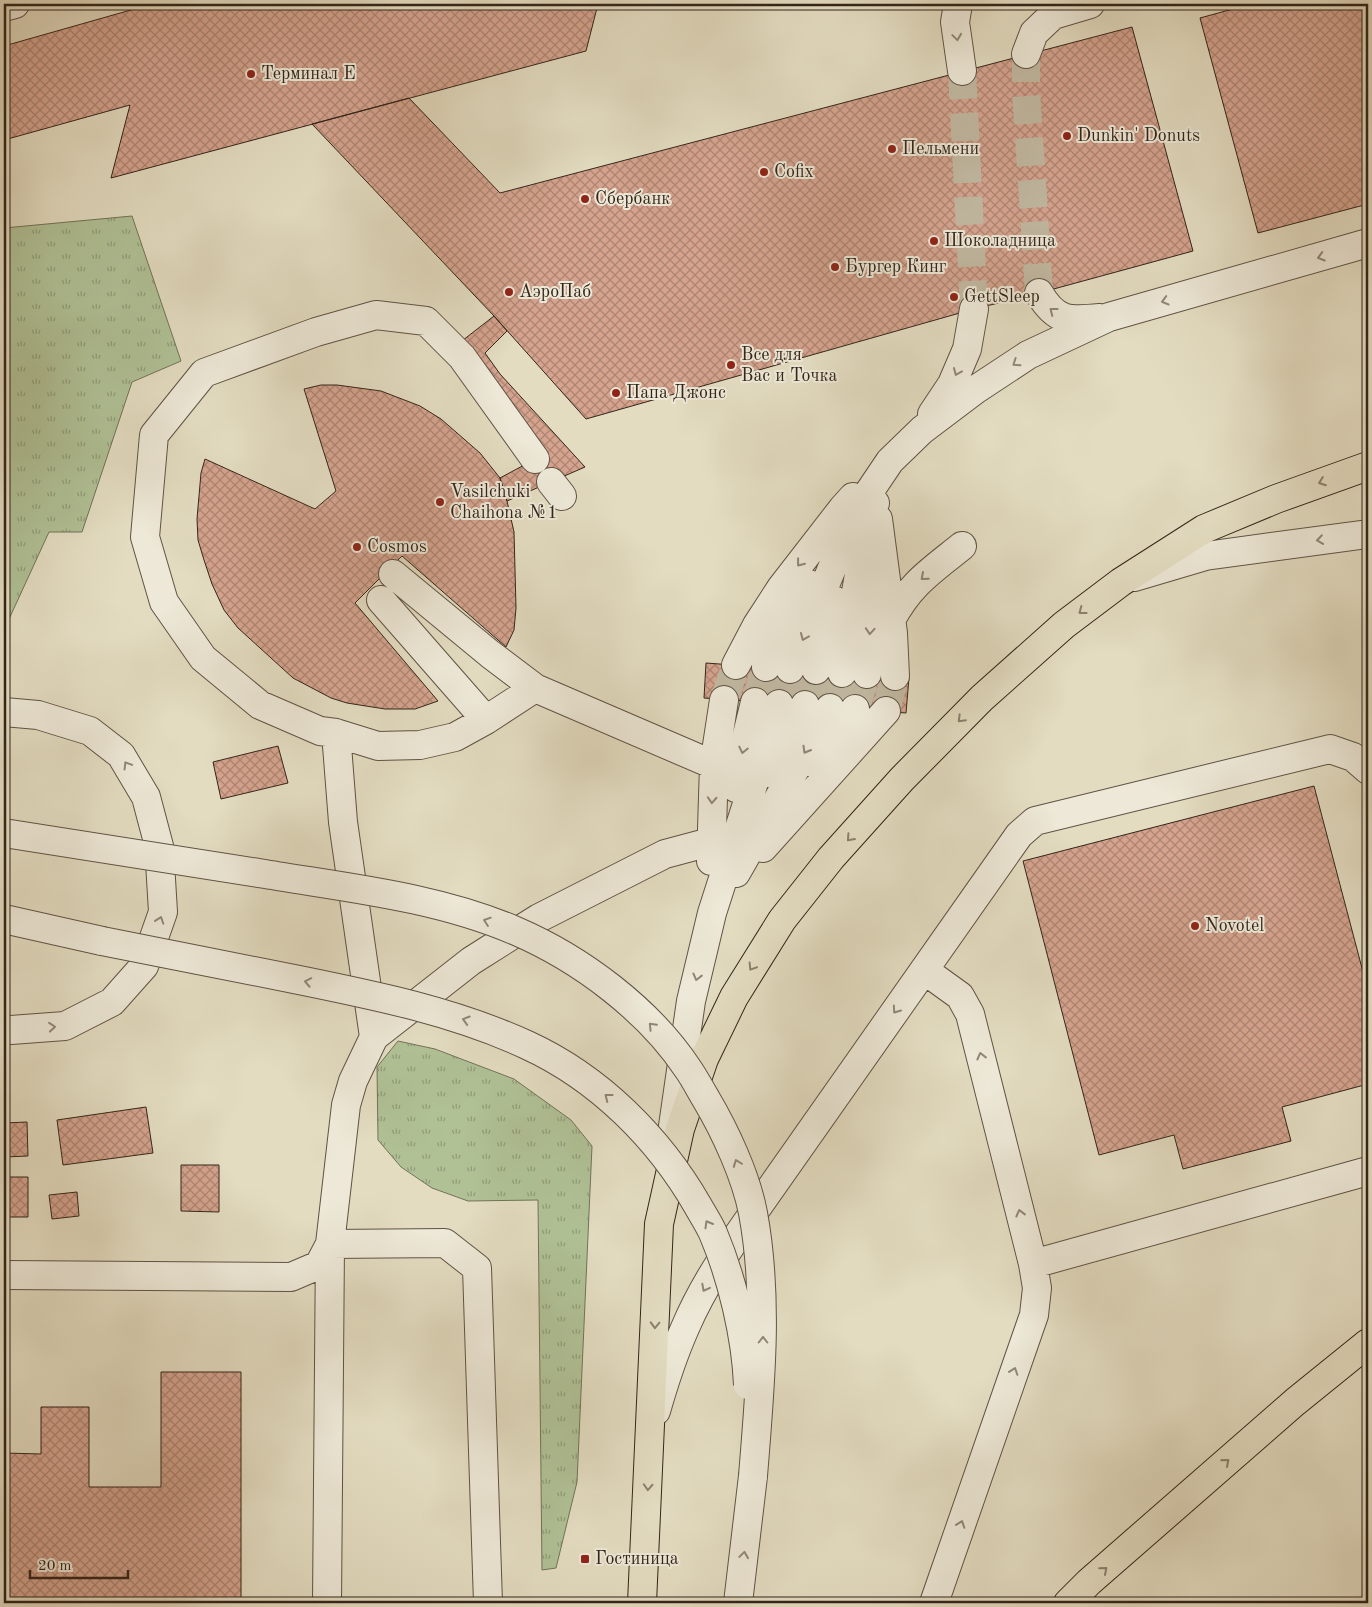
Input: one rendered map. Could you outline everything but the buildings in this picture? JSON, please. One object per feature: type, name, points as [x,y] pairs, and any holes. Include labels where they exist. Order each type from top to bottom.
[{"type":"main road","points":[[642,1603],[659,1224],[680,1130],[704,1058],[734,997],[782,920],[831,858],[902,778],[975,705],[1064,625],[1121,582],[1204,529],[1276,499],[1368,466]]},
{"type":"main road","points":[[1068,1603],[1089,1582],[1295,1402],[1368,1343]]},
{"type":"street","points":[[4,7],[15,4]]},
{"type":"street","points":[[958,4],[955,22],[962,71]]},
{"type":"street","points":[[1026,54],[1034,33],[1053,14],[1090,4]]},
{"type":"street","points":[[736,665],[757,625],[781,588],[843,508],[922,430],[975,390],[1028,354],[1109,317],[1368,243]]},
{"type":"street","points":[[1039,293],[1047,307],[1061,317],[1081,320],[1109,317]]},
{"type":"street","points":[[922,430],[952,384],[966,348],[974,309]]},
{"type":"street","points":[[535,459],[462,357],[426,321],[376,315],[316,332],[204,372],[154,435],[145,537],[164,602],[203,658],[260,705],[320,731],[336,733],[378,746],[420,745],[455,737],[486,720],[535,688]]},
{"type":"street","points":[[816,671],[867,516],[890,462]]},
{"type":"street","points":[[816,671],[890,462]]},
{"type":"street","points":[[867,516],[891,620],[895,676]]},
{"type":"street","points":[[816,671],[867,516]]},
{"type":"street","points":[[1121,582],[1205,556],[1368,534]]},
{"type":"street","points":[[891,620],[900,602],[910,590],[923,577],[962,546]]},
{"type":"street","points":[[393,574],[490,654],[535,688],[714,765]]},
{"type":"street","points":[[381,600],[486,720]]},
{"type":"street","points":[[659,1224],[691,1001],[712,913],[720,848],[714,765],[724,700]]},
{"type":"street","points":[[712,913],[728,887],[805,706]]},
{"type":"street","points":[[720,848],[805,706]]},
{"type":"street","points":[[777,833],[805,706]]},
{"type":"street","points":[[728,887],[886,711]]},
{"type":"street","points":[[4,712],[38,715],[90,730],[121,754],[146,797],[159,846],[163,912],[144,966],[112,1002],[65,1026],[4,1029]]},
{"type":"street","points":[[336,733],[343,822],[374,1037]]},
{"type":"street","points":[[651,1427],[666,1375],[685,1326],[710,1280],[747,1222],[1019,835],[1035,821],[1330,749],[1352,757],[1368,770]]},
{"type":"street","points":[[4,832],[381,893],[453,910],[516,931],[566,956],[617,992],[654,1027],[687,1067],[716,1115],[737,1162],[752,1210],[760,1265],[763,1311],[763,1358],[754,1476],[738,1603]]},
{"type":"street","points":[[327,1603],[330,1244],[346,1105],[353,1081],[374,1037],[471,961],[539,918],[665,854],[720,848]]},
{"type":"street","points":[[4,919],[102,941],[332,986],[428,1009],[477,1024],[529,1045],[572,1070],[612,1099],[646,1134],[682,1178],[712,1232],[734,1293],[746,1361],[754,1476]]},
{"type":"street","points":[[4,931],[102,941]]},
{"type":"street","points":[[924,970],[960,996],[970,1014],[1033,1264],[1037,1288],[1034,1315],[934,1603]]},
{"type":"street","points":[[1033,1264],[1368,1171]]},
{"type":"street","points":[[330,1244],[445,1243],[477,1268],[488,1603]]},
{"type":"street","points":[[4,1276],[291,1277],[319,1265],[330,1244]]},
{"type":"street","points":[[948,1563],[954,1586],[948,1603]]},
{"type":"green space","points":[[132,216],[181,361],[132,382],[82,532],[49,532],[4,630],[4,228]]},
{"type":"green space","points":[[398,1041],[435,1049],[514,1079],[571,1120],[592,1146],[577,1482],[556,1568],[542,1570],[538,1200],[468,1201],[432,1188],[401,1167],[378,1140],[377,1067]]},
{"type":"tunnel","points":[[1026,54],[1026,90],[1039,293]]},
{"type":"tunnel","points":[[962,71],[974,309]]},
{"type":"tunnel","points":[[724,700],[736,665]]},
{"type":"tunnel","points":[[755,702],[766,667]]},
{"type":"tunnel","points":[[779,704],[790,669]]},
{"type":"tunnel","points":[[805,705],[816,670]]},
{"type":"tunnel","points":[[830,708],[842,673]]},
{"type":"tunnel","points":[[855,709],[867,674]]},
{"type":"tunnel","points":[[886,711],[895,676]]},
{"type":"place","name":"Терминал E","points":[[251,74]]},
{"type":"place","name":"Dunkin' Donuts","points":[[1067,136]]},
{"type":"place","name":"Пельмени","points":[[892,149]]},
{"type":"place","name":"Cofix","points":[[764,172]]},
{"type":"place","name":"Сбербанк","points":[[585,199]]},
{"type":"place","name":"Шоколадница","points":[[934,241]]},
{"type":"place","name":"Бургер Кинг","points":[[835,267]]},
{"type":"place","name":"АэроПаб","points":[[509,292]]},
{"type":"place","name":"GettSleep","points":[[954,297]]},
{"type":"place","name":"Все для Вас и Точка","points":[[731,365]]},
{"type":"place","name":"Папа Джонс","points":[[616,393]]},
{"type":"place","name":"Vasilchuki Chaihona №1","points":[[440,502]]},
{"type":"place","name":"Cosmos","points":[[357,547]]},
{"type":"place","name":"Novotel","points":[[1195,926]]},
{"type":"place","name":"Гостиница","points":[[585,1559]]}]
